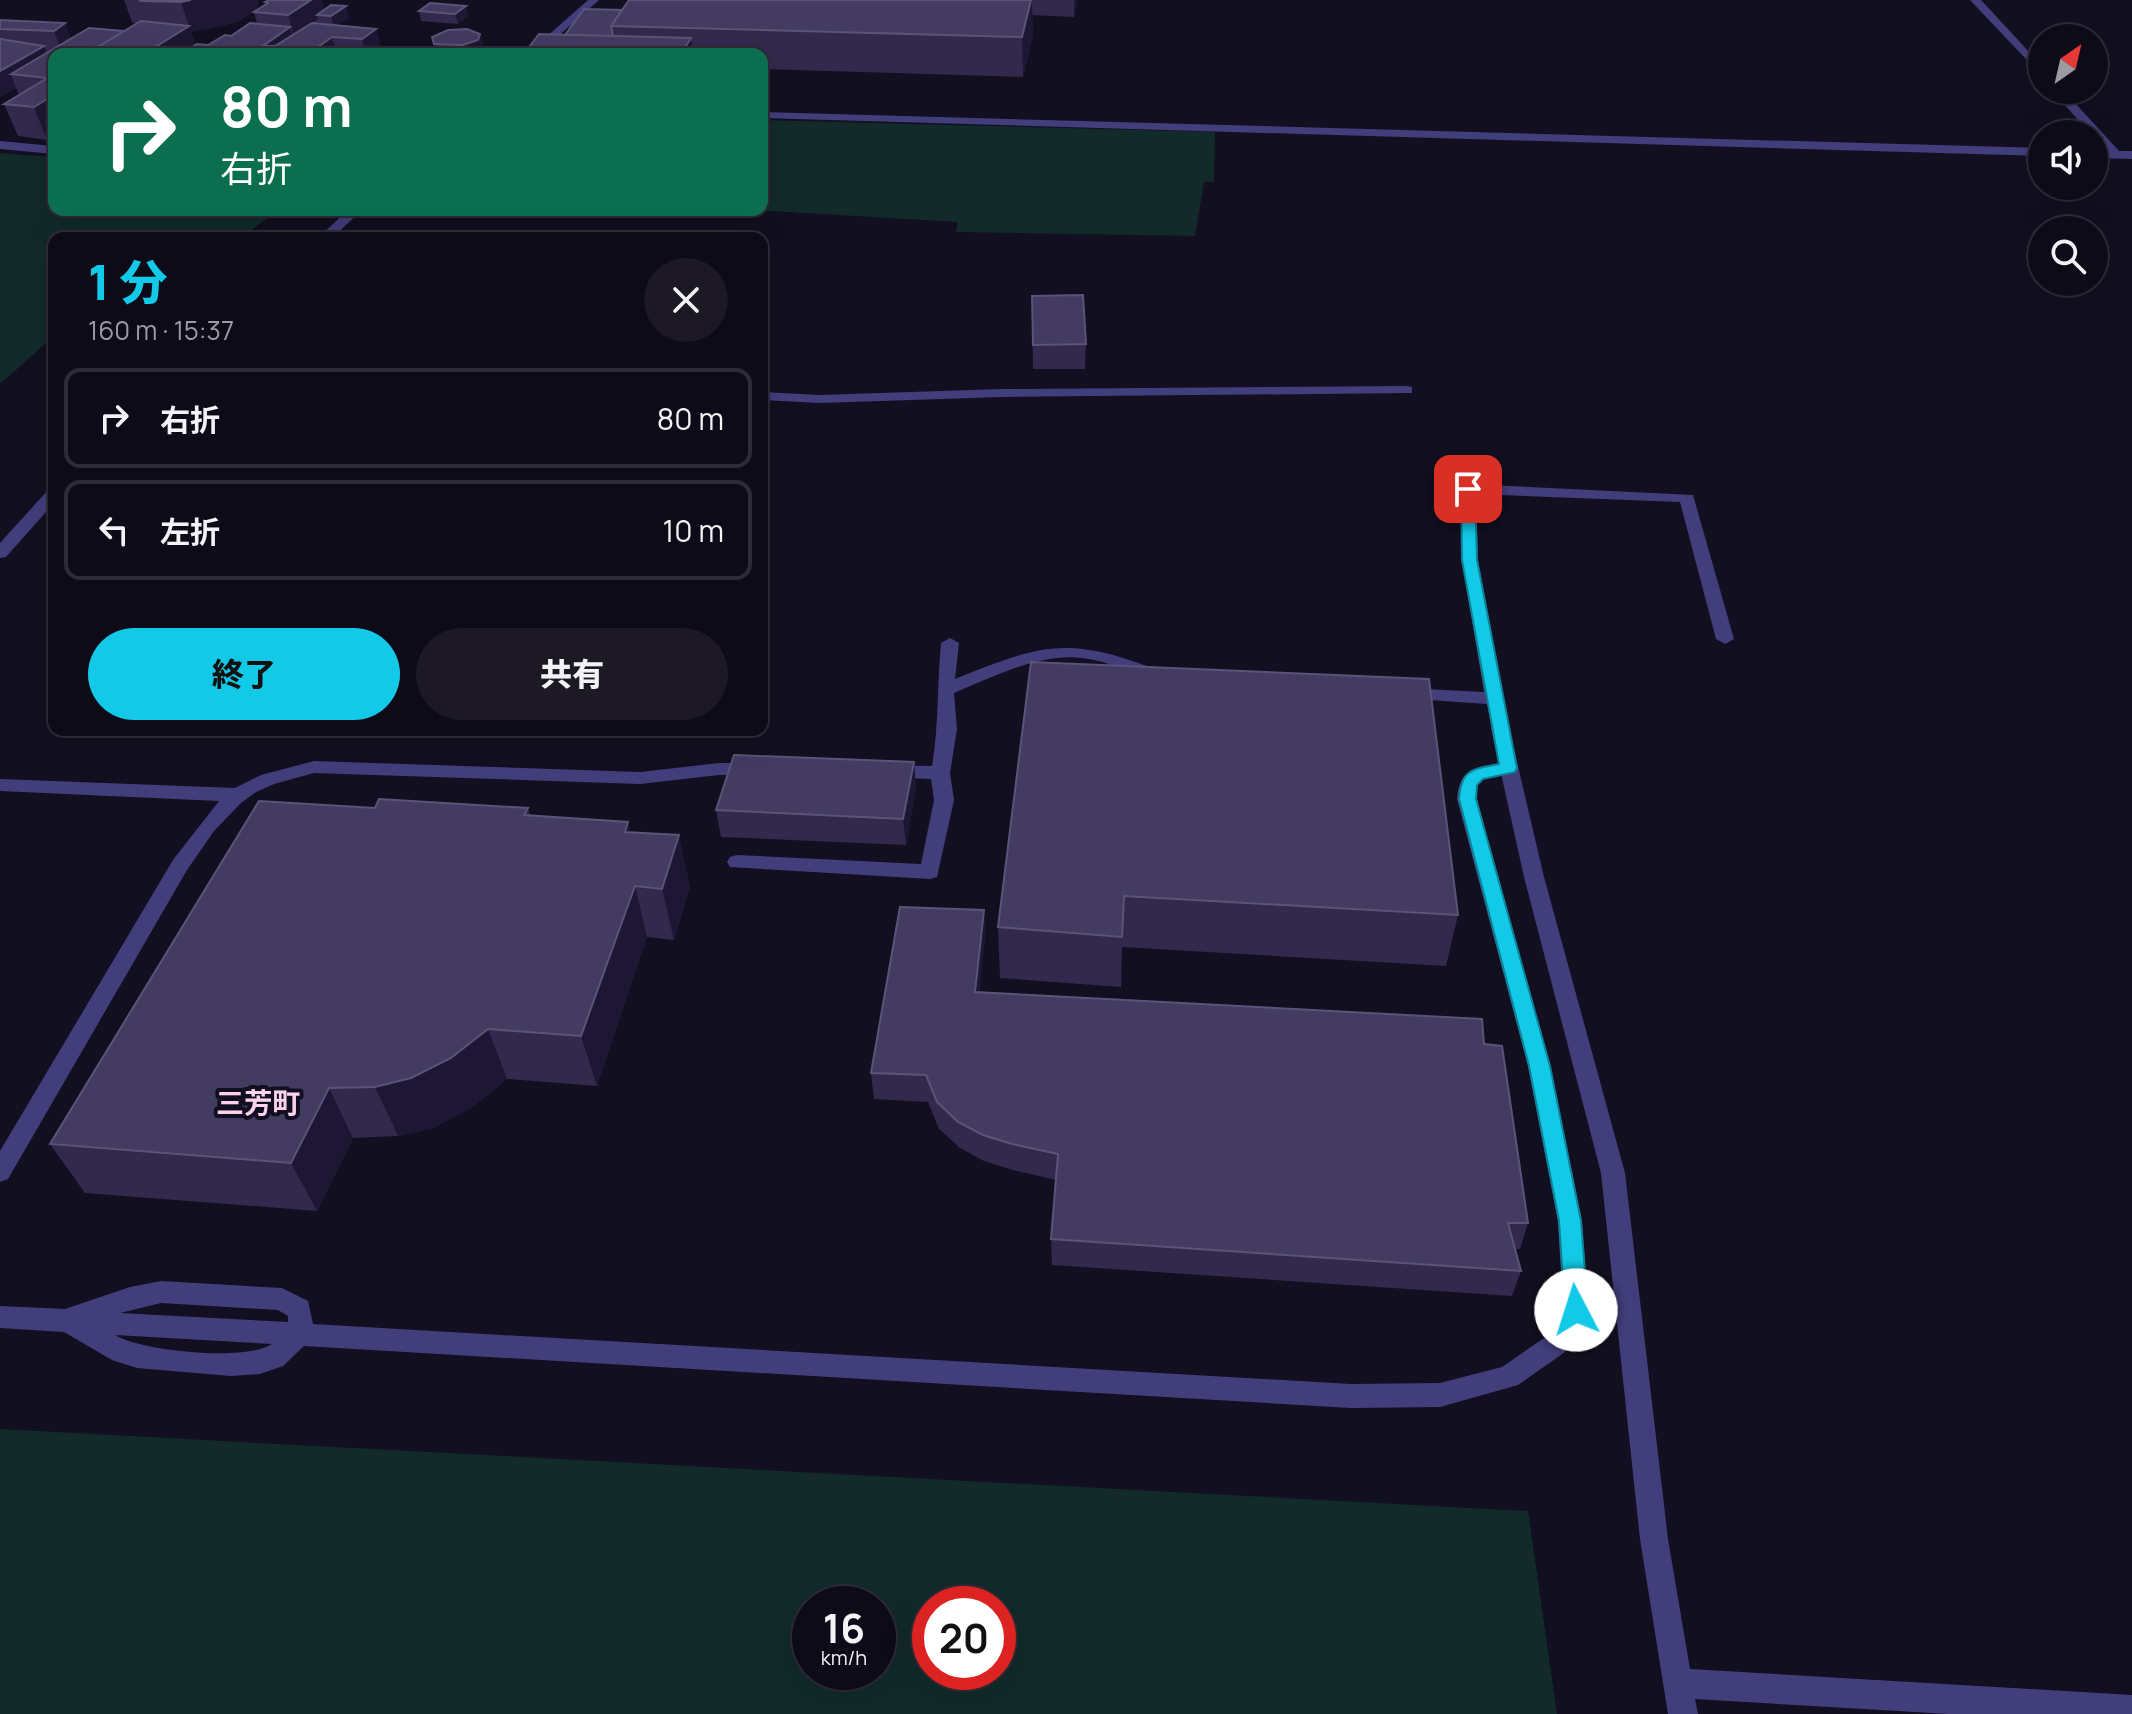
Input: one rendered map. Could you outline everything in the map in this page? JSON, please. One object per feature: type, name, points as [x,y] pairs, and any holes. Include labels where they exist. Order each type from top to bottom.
[{"type":"street","points":[[539,48],[594,0]]},
{"type":"street","points":[[1975,0],[2028,58]]},
{"type":"street","points":[[2070,104],[2116,155]]},
{"type":"street","points":[[768,115],[2028,152]]},
{"type":"street","points":[[0,145],[48,149]]},
{"type":"street","points":[[2108,155],[2132,155]]},
{"type":"street","points":[[331,232],[349,216]]},
{"type":"street","points":[[768,396],[820,399],[1002,393],[1407,390]]},
{"type":"street","points":[[1683,1714],[1654,1539],[1613,1173],[1534,877],[1493,698],[1470,560],[1468,489],[1687,498],[1725,639]]},
{"type":"street","points":[[0,553],[48,500]]},
{"type":"street","points":[[737,862],[930,872],[944,800],[940,773],[948,729],[945,690],[950,643]]},
{"type":"street","points":[[945,690],[1043,654],[1064,652],[1088,653],[1178,680]]},
{"type":"street","points":[[1387,693],[1493,698]]},
{"type":"street","points":[[0,1172],[205,826],[239,795],[278,773],[314,767],[640,778],[719,769],[774,768]]},
{"type":"street","points":[[0,1317],[1351,1396],[1440,1395],[1509,1377],[1556,1344],[1576,1310],[1570,1221],[1539,1066],[1467,799],[1468,783],[1477,774],[1509,768]]},
{"type":"street","points":[[864,771],[940,773]]},
{"type":"street","points":[[0,785],[239,795]]},
{"type":"street","points":[[1676,1683],[2132,1710]]},
{"type":"green space","points":[[768,120],[1215,132],[1214,182],[1204,182],[1195,236],[956,232],[958,222],[768,211]]},
{"type":"green space","points":[[0,153],[48,157],[48,216],[270,216],[249,232],[48,232],[48,341],[0,384]]},
{"type":"green space","points":[[0,1429],[1528,1511],[1557,1714],[0,1714]]},
{"type":"building","points":[[139,0],[191,0],[181,2]]},
{"type":"building","points":[[269,0],[311,0],[288,15],[254,12]]},
{"type":"building","points":[[629,0],[1031,0],[1022,37],[611,26]]},
{"type":"building","points":[[430,3],[466,6],[455,14],[419,11]]},
{"type":"building","points":[[331,5],[346,6],[331,16],[317,15]]},
{"type":"building","points":[[584,9],[622,10],[611,26],[613,36],[565,35]]},
{"type":"building","points":[[0,20],[65,23],[54,31],[0,29]]},
{"type":"building","points":[[141,21],[189,26],[154,48],[96,48]]},
{"type":"building","points":[[250,23],[290,27],[263,46],[275,46],[312,23],[376,29],[362,39],[332,37],[317,48],[191,48],[197,44],[208,45],[225,35],[231,36]]},
{"type":"building","points":[[89,28],[124,31],[96,48],[55,48]]},
{"type":"building","points":[[467,29],[480,34],[478,40],[463,45],[434,44],[432,37],[448,30]]},
{"type":"building","points":[[539,34],[691,38],[685,48],[528,48]]},
{"type":"building","points":[[0,39],[44,46],[0,71]]},
{"type":"building","points":[[48,52],[48,77],[11,74]]},
{"type":"building","points":[[48,78],[48,99],[34,107],[4,104]]},
{"type":"building","points":[[1083,295],[1086,344],[1033,345],[1032,296]]},
{"type":"building","points":[[1031,662],[1429,679],[1458,915],[1124,896],[1122,937],[998,927]]},
{"type":"building","points":[[734,755],[914,762],[903,819],[716,810]]},
{"type":"building","points":[[379,799],[528,808],[524,815],[628,822],[625,832],[679,835],[662,889],[635,886],[581,1036],[488,1029],[451,1058],[411,1078],[375,1087],[329,1088],[291,1163],[50,1144],[259,801],[375,808]]},
{"type":"building","points":[[900,907],[984,910],[975,992],[1482,1019],[1484,1044],[1502,1046],[1528,1223],[1508,1223],[1521,1271],[1051,1239],[1058,1154],[983,1135],[958,1122],[937,1102],[926,1075],[871,1073]]},
{"type":"district","name":"三芳町","points":[[258,1103]]},
{"type":"route","points":[[1468,489],[1470,560],[1493,698],[1509,768],[1477,774],[1468,783],[1467,799],[1539,1066],[1570,1221],[1576,1310]]}]
